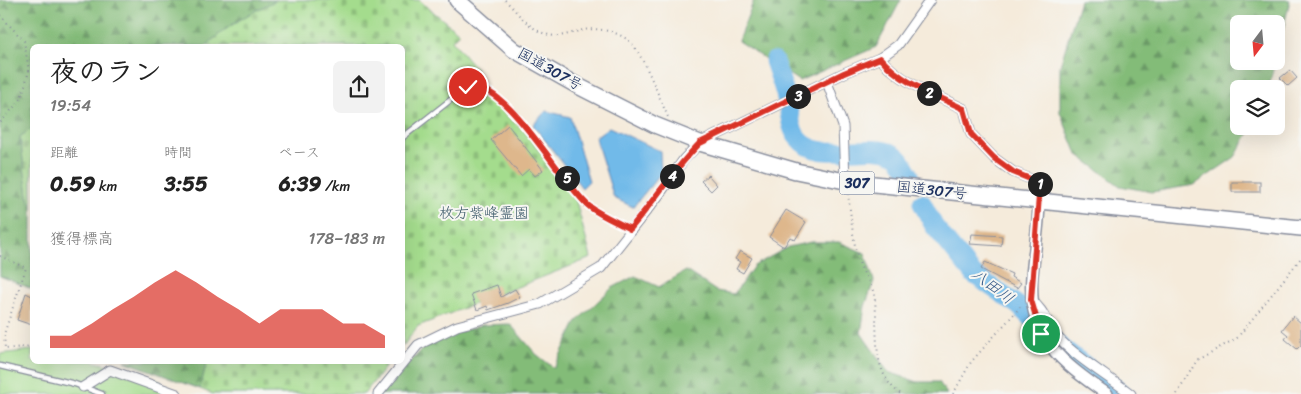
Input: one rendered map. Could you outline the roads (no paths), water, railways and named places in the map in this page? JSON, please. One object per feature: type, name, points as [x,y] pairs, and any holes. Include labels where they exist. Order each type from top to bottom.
[{"type":"highway","name":"国道307号","points":[[457,0],[514,50],[576,85],[700,143],[796,171],[846,182],[1039,200],[1301,228]]},
{"type":"street","points":[[405,361],[418,345],[457,326],[540,304],[601,268],[630,229],[659,195],[684,159],[700,143],[880,58],[898,45],[930,0]]},
{"type":"street","points":[[880,58],[887,67],[908,82],[964,109],[971,134],[994,158],[1013,172],[1040,183],[1031,300],[1041,334],[1051,349],[1107,394]]},
{"type":"street","points":[[827,82],[843,126],[846,182]]},
{"type":"street","points":[[1031,300],[1041,308],[1046,321],[1059,339],[1131,394]]},
{"type":"street","points":[[378,394],[402,364]]},
{"type":"street","points":[[83,387],[110,370],[177,394]]},
{"type":"lane","points":[[405,136],[468,87],[477,85],[485,89],[524,123],[589,206],[630,229]]},
{"type":"lane","points":[[0,366],[83,387],[102,394]]},
{"type":"water","points":[[546,111],[570,117],[589,181],[582,188],[533,125]]},
{"type":"water","points":[[609,127],[660,151],[661,173],[633,207],[614,198],[595,137]]},
{"type":"waterway","name":"八田川","points":[[774,61],[785,93],[793,129],[798,138],[807,146],[818,150],[830,151],[883,150],[897,156],[910,175]]},
{"type":"waterway","name":"八田川","points":[[922,203],[934,226],[973,274],[1019,306],[1057,344],[1123,394]]},
{"type":"park label","name":"枚方紫峰霊園","points":[[484,213]]}]
